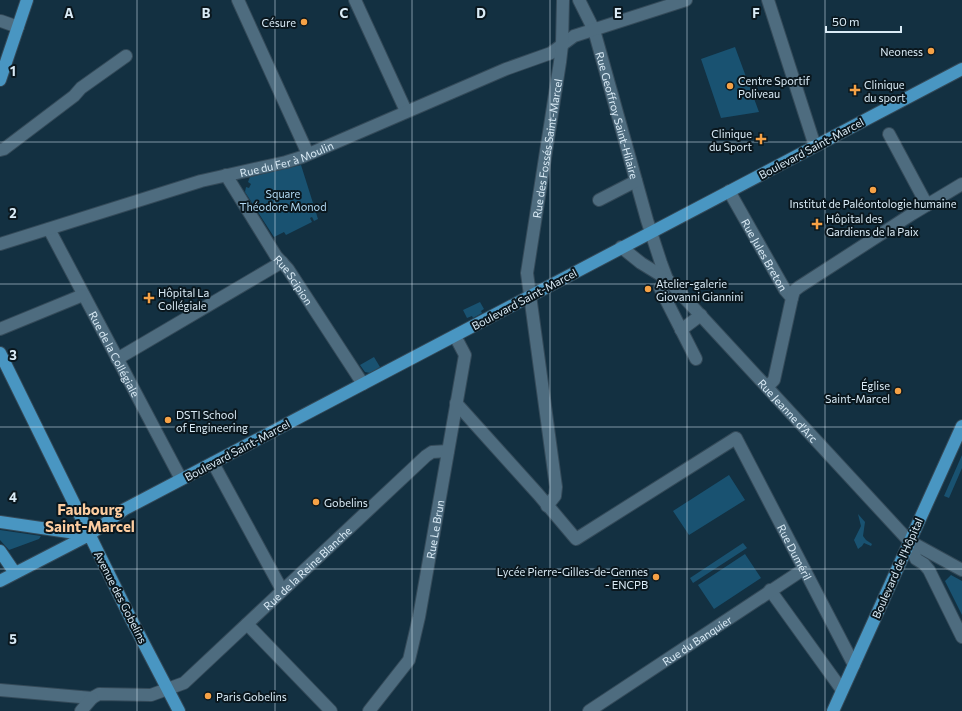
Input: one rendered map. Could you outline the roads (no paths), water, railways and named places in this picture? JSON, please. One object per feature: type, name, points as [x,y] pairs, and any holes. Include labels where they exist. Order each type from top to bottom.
[{"type":"main road","points":[[0,80],[4,51],[18,27],[27,0]]},
{"type":"main road","name":"Boulevard Saint-Marcel","points":[[0,581],[89,535],[125,509],[213,462],[962,69]]},
{"type":"main road","name":"Avenue des Gobelins","points":[[0,353],[89,535],[179,711]]},
{"type":"main road","name":"Boulevard de l'Hôpital","points":[[833,711],[962,426]]},
{"type":"main road","points":[[0,522],[89,535]]},
{"type":"main road","points":[[0,551],[15,573]]},
{"type":"street","points":[[238,0],[308,154]]},
{"type":"street","points":[[355,0],[406,111]]},
{"type":"street","name":"Rue des Fossés Saint-Marcel","points":[[547,506],[555,496],[556,487],[527,273],[562,45],[563,0]]},
{"type":"street","name":"Rue Geoffroy Saint-Hilaire","points":[[579,0],[594,30],[651,232]]},
{"type":"street","name":"Rue du Fer à Moulin","points":[[0,244],[226,175],[286,162],[506,69],[551,54],[574,36],[686,0]]},
{"type":"street","points":[[768,0],[815,146]]},
{"type":"street","points":[[0,21],[18,27]]},
{"type":"street","points":[[0,150],[4,149],[74,96],[81,88],[126,56]]},
{"type":"street","points":[[889,134],[927,205]]},
{"type":"street","name":"Rue Scipion","points":[[226,175],[276,256],[288,269],[362,384]]},
{"type":"street","points":[[599,200],[636,181]]},
{"type":"street","points":[[792,298],[794,291],[799,287],[962,184]]},
{"type":"street","name":"Rue Jules Breton","points":[[729,191],[785,290],[792,298],[774,380],[768,387]]},
{"type":"street","name":"Rue de la Collégiale","points":[[49,228],[181,480]]},
{"type":"street","name":"Rue Jeanne d'Arc","points":[[651,232],[667,279]]},
{"type":"street","name":"Rue Jeanne d'Arc","points":[[621,247],[641,263],[667,279],[909,541]]},
{"type":"street","points":[[117,359],[282,262]]},
{"type":"street","points":[[667,279],[660,288],[696,359]]},
{"type":"street","points":[[0,329],[83,295]]},
{"type":"street","points":[[681,330],[701,315]]},
{"type":"street","name":"Rue Le Brun","points":[[369,711],[409,660],[419,617],[465,355],[455,336]]},
{"type":"street","points":[[456,403],[547,506]]},
{"type":"street","name":"Rue Duméril","points":[[547,506],[576,540],[736,438],[854,665]]},
{"type":"street","name":"Rue de la Reine Blanche","points":[[0,690],[92,698],[99,694],[151,695],[184,683],[426,456],[432,452],[448,452]]},
{"type":"street","points":[[213,462],[282,590]]},
{"type":"street","points":[[909,541],[962,570]]},
{"type":"street","points":[[909,541],[916,559],[930,570],[962,637]]},
{"type":"street","name":"Rue du Banquier","points":[[589,711],[770,590],[804,569]]},
{"type":"street","points":[[770,590],[842,690]]},
{"type":"street","points":[[247,624],[330,711]]},
{"type":"street","points":[[81,711],[92,698]]},
{"type":"place","name":"Césure","points":[[304,22]]},
{"type":"place","name":"Neoness","points":[[931,51]]},
{"type":"place","name":"Centre Sportif Poliveau","points":[[730,86]]},
{"type":"place","name":"Clinique du sport","points":[[855,90]]},
{"type":"place","name":"Clinique du Sport","points":[[761,139]]},
{"type":"place","name":"Institut de Paléontologie humaine","points":[[873,190]]},
{"type":"place","name":"Hôpital des Gardiens de la Paix","points":[[817,224]]},
{"type":"place","name":"Atelier-galerie Giovanni Giannini","points":[[648,289]]},
{"type":"place","name":"Hôpital La Collégiale","points":[[149,298]]},
{"type":"place","name":"Église Saint-Marcel","points":[[898,391]]},
{"type":"place","name":"DSTI School of Engineering","points":[[168,420]]},
{"type":"place","name":"Gobelins","points":[[316,502]]},
{"type":"place","name":"Lycée Pierre-Gilles-de-Gennes - ENCPB","points":[[656,577]]},
{"type":"place","name":"Paris Gobelins","points":[[208,696]]},
{"type":"district","name":"Faubourg Saint-Marcel","points":[[90,518]]},
{"type":"park label","name":"Square Théodore Monod","points":[[283,199]]}]
